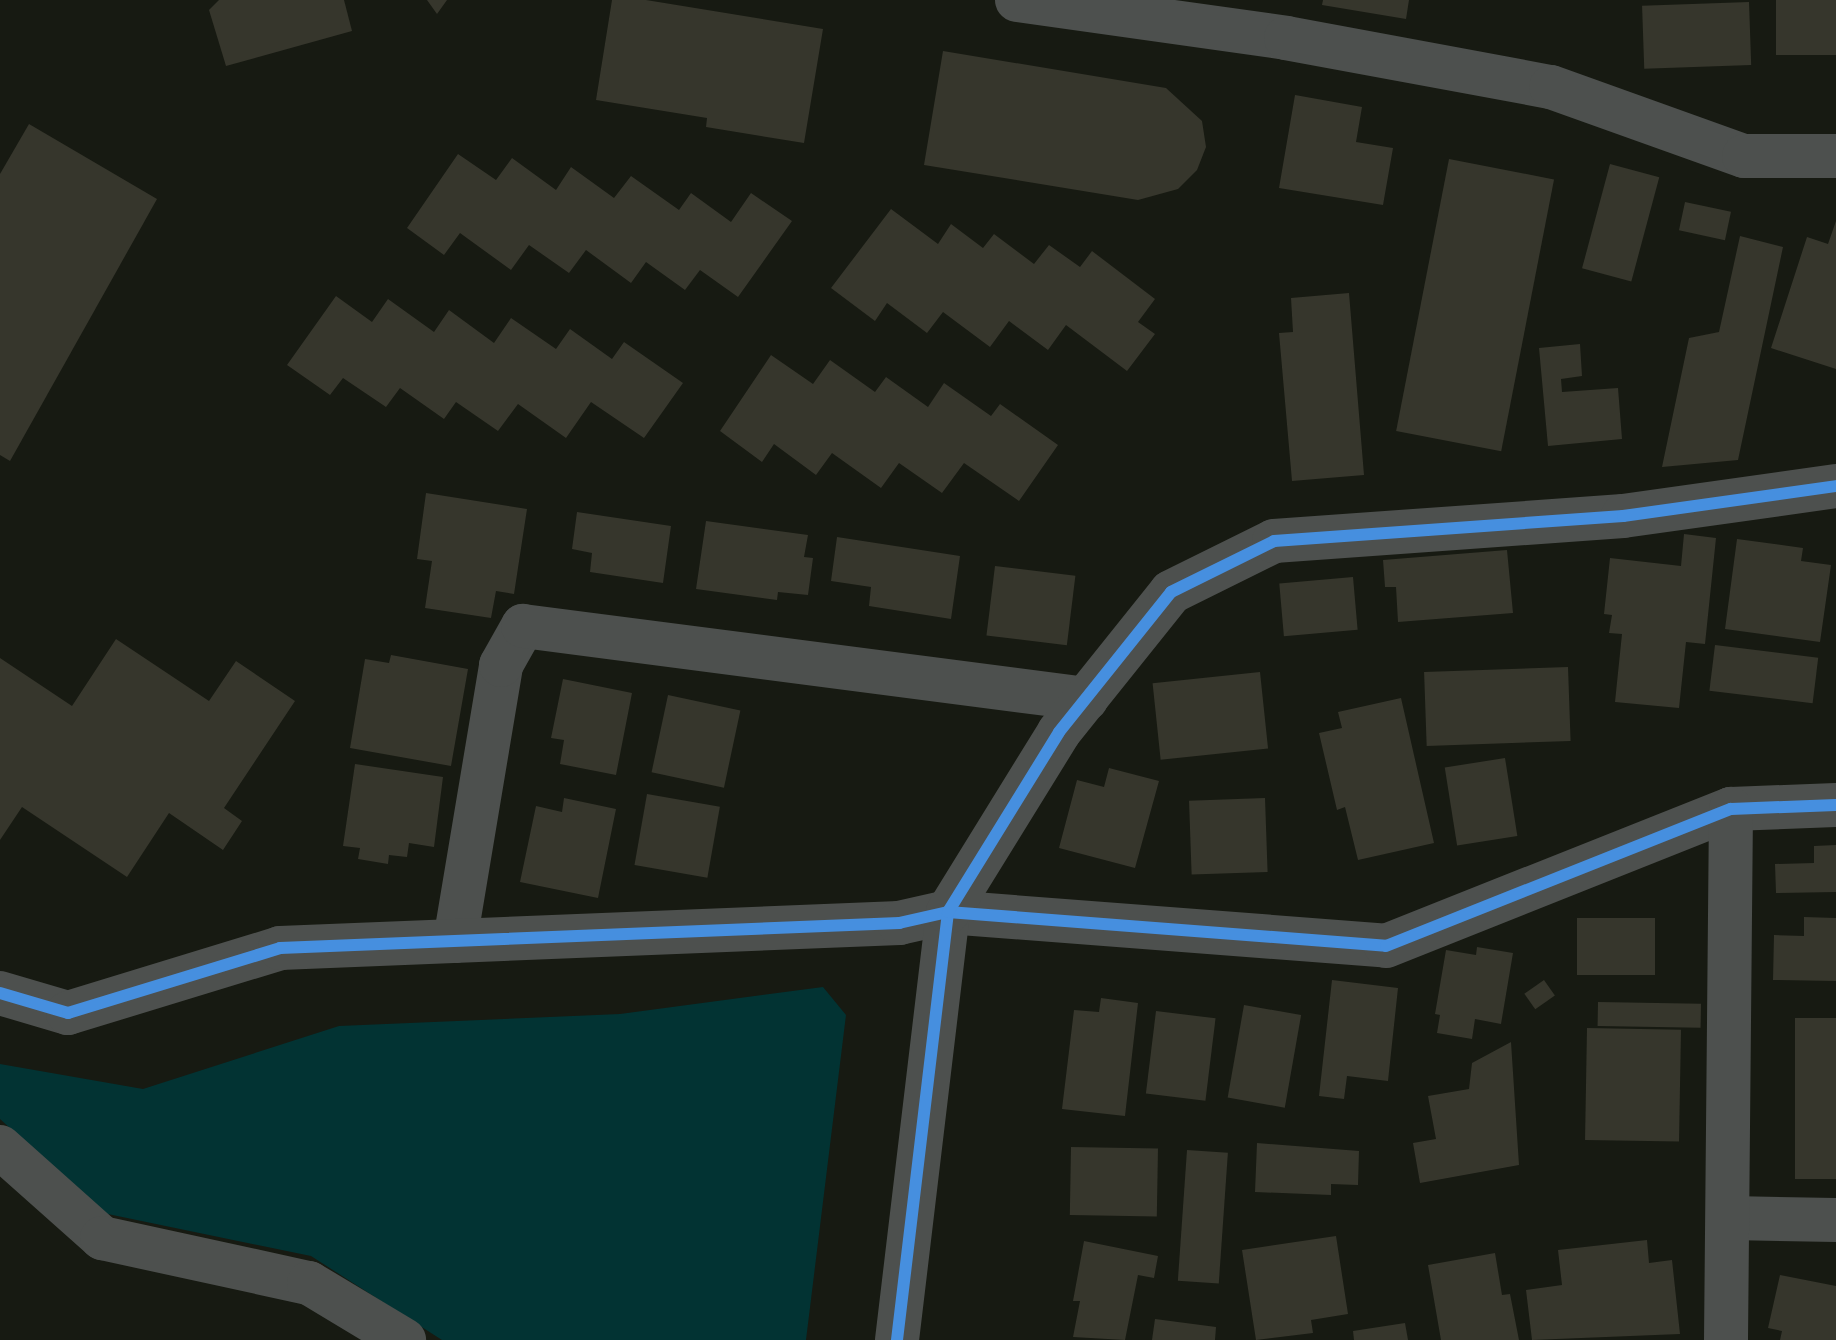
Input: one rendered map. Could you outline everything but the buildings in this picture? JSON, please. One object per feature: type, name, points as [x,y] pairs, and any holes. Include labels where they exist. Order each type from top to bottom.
[{"type":"street","points":[[1017,0],[1286,38],[1551,87],[1744,156],[1836,156]]},
{"type":"street","points":[[897,1340],[948,912],[1059,732],[1171,592],[1274,541],[1623,516],[1836,486]]},
{"type":"street","points":[[455,941],[501,665],[523,626],[1086,699]]},
{"type":"street","points":[[0,993],[68,1013],[280,948],[899,923],[948,912],[1386,946],[1731,809],[1836,805]]},
{"type":"street","points":[[1726,1340],[1730,1218],[1731,809]]},
{"type":"street","points":[[0,1147],[102,1238],[309,1283],[404,1340]]},
{"type":"street","points":[[1730,1218],[1836,1220]]},
{"type":"water","points":[[823,987],[846,1015],[806,1340],[442,1340],[311,1256],[103,1213],[0,1119],[0,1064],[143,1089],[339,1026],[620,1014]]},
{"type":"cycle path","points":[[897,1340],[948,912],[1059,732],[1171,592],[1274,541],[1623,516],[1836,486]]},
{"type":"cycle path","points":[[0,993],[68,1013],[280,948],[899,923],[948,912],[1386,946],[1731,809],[1836,805]]}]
